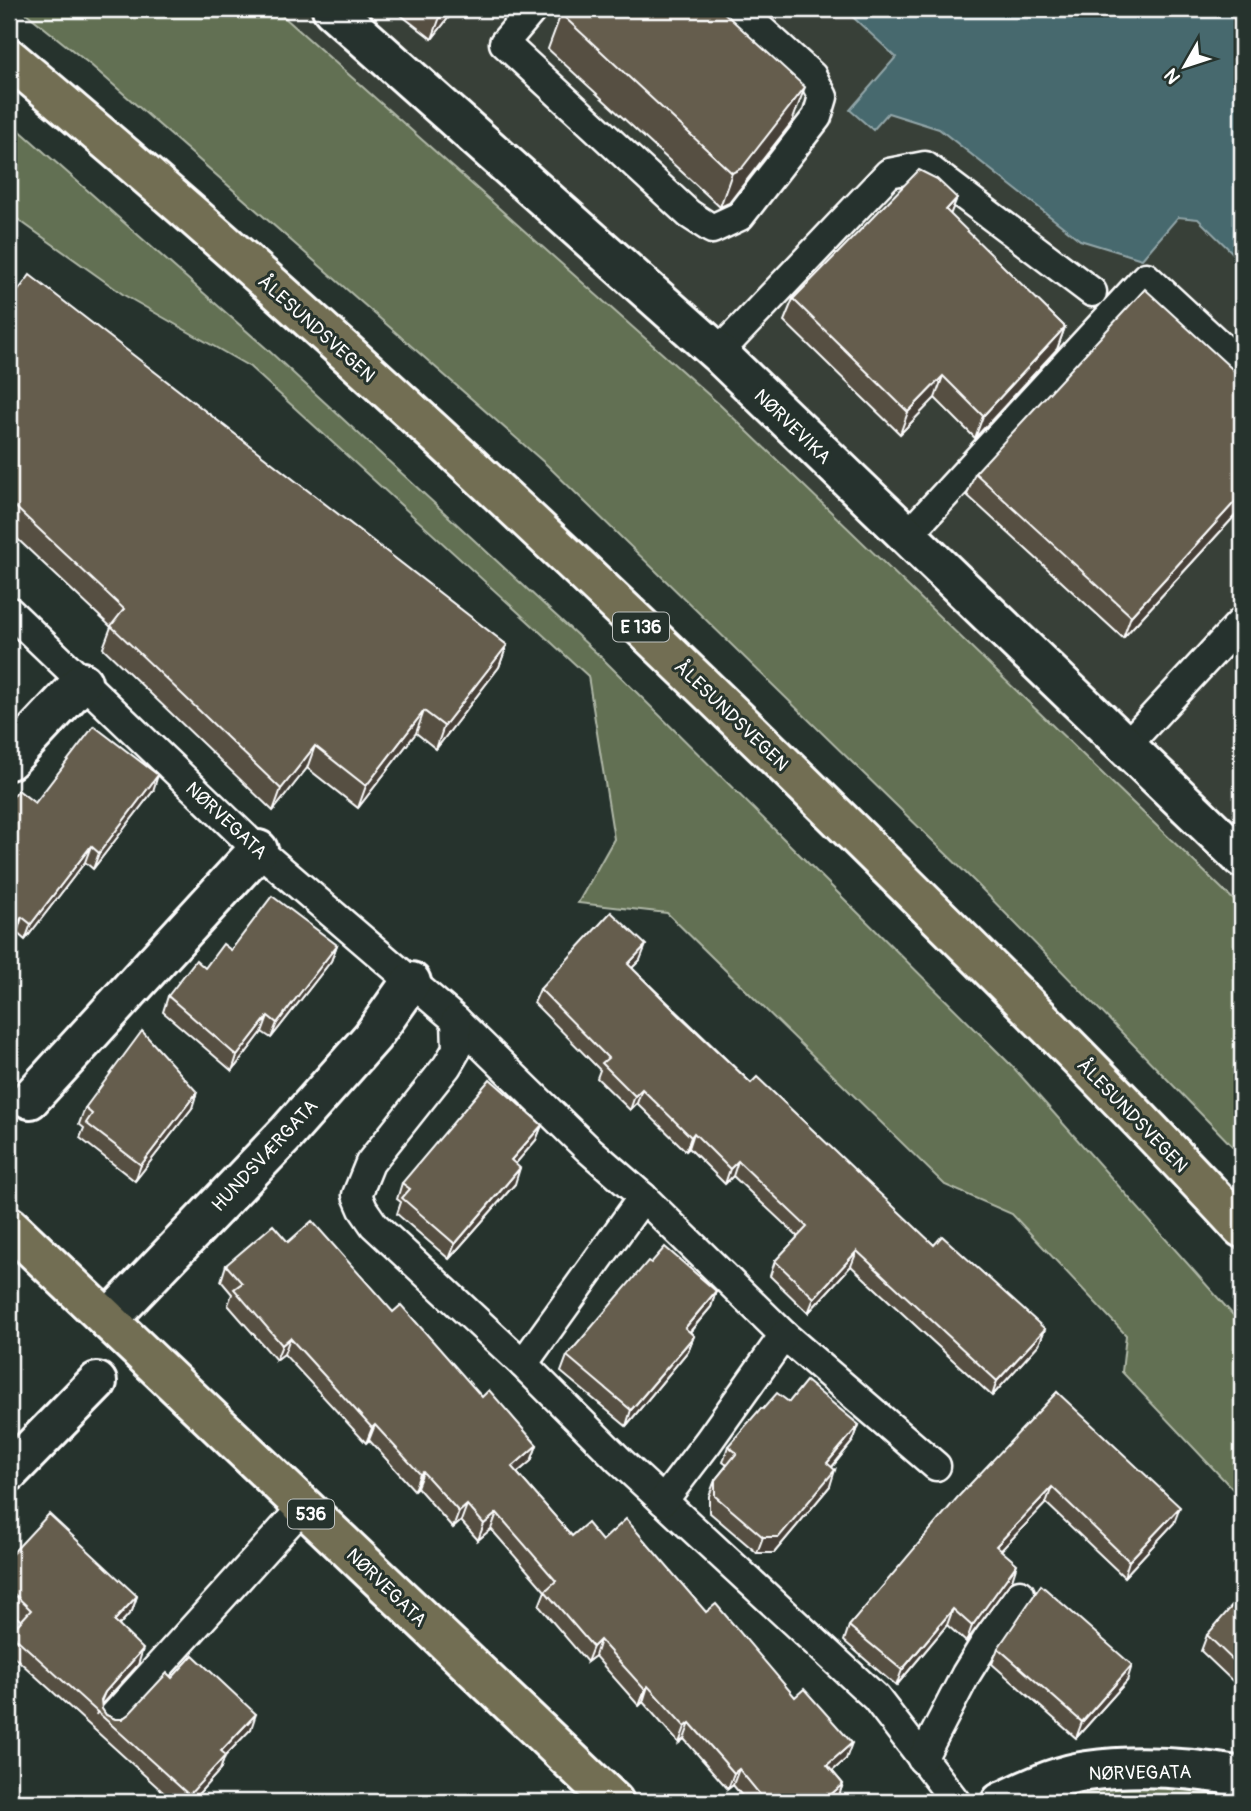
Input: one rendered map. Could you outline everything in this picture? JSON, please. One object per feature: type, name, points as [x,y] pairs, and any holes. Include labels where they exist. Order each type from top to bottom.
[{"type":"main road","name":"ÅLESUNDSVEGEN","points":[[9,58],[344,350],[627,614],[972,950],[1242,1228]]},
{"type":"main road","name":"NØRVEGATA","points":[[9,1226],[614,1802]]},
{"type":"street","name":"NØRVEVIKA","points":[[332,9],[718,353],[1242,858]]},
{"type":"street","points":[[9,760],[82,682]]},
{"type":"street","points":[[30,1099],[258,850]]},
{"type":"street","name":"HUNDSVÆRGATA","points":[[108,1320],[286,1134],[372,1037],[411,982]]},
{"type":"street","points":[[9,1472],[97,1382]]},
{"type":"street","name":"NØRVEGATA","points":[[1001,1802],[1041,1783],[1085,1771],[1161,1769],[1207,1771],[1242,1777]]},
{"type":"lane","points":[[533,9],[504,43],[689,214],[712,229],[740,216],[817,117],[823,97],[812,76],[738,9]]},
{"type":"lane","points":[[718,353],[889,173],[925,166],[1092,292]]},
{"type":"lane","points":[[907,536],[1146,277],[1242,366]]},
{"type":"lane","name":"NØRVEGATA","points":[[9,611],[258,850],[456,1020],[587,1148],[643,1197],[783,1335],[936,1466]]},
{"type":"lane","points":[[1126,746],[1242,621]]},
{"type":"lane","points":[[456,1020],[457,1049],[370,1163],[357,1195],[363,1209],[374,1225],[523,1364],[663,1501],[876,1699],[956,1802]]},
{"type":"lane","points":[[523,1364],[643,1197]]},
{"type":"lane","points":[[663,1501],[783,1335]]},
{"type":"lane","points":[[112,1718],[303,1507]]},
{"type":"lane","points":[[922,1759],[966,1674],[1020,1594]]},
{"type":"shaded area","points":[[275,9],[844,9],[896,57],[851,110],[873,129],[888,113],[939,129],[1080,240],[1142,258],[1178,217],[1198,219],[1242,262],[1242,908],[719,404]]},
{"type":"green space","points":[[21,9],[275,9],[719,404],[1242,908],[1242,1156],[975,882],[547,465],[92,66]]},
{"type":"green space","points":[[9,121],[267,349],[603,659],[1012,1066],[1242,1325],[1242,1499],[1122,1372],[1126,1335],[1012,1214],[945,1185],[667,913],[578,903],[614,839],[588,676],[250,367],[124,295],[9,213]]},
{"type":"green space","points":[[1102,1785],[1207,1789],[1242,1796],[1242,1802],[1055,1802]]},
{"type":"water","points":[[844,9],[1242,9],[1242,262],[1198,219],[1178,217],[1142,259],[1080,240],[939,129],[888,113],[873,130],[850,110],[896,57]]},
{"type":"building","points":[[430,9],[446,9],[440,17]]},
{"type":"building","points":[[566,9],[720,9],[805,87],[742,168],[732,173],[561,14]]},
{"type":"building","points":[[919,170],[937,179],[957,198],[946,210],[1065,327],[983,416],[943,376],[908,412],[793,299]]},
{"type":"building","points":[[30,275],[507,645],[444,726],[424,711],[366,786],[315,746],[281,789],[111,626],[124,609],[9,501],[9,303]]},
{"type":"building","points":[[1145,289],[1242,378],[1242,494],[1131,616],[975,473]]},
{"type":"building","points":[[94,726],[158,775],[99,853],[91,846],[31,924],[22,917],[9,935],[9,802],[18,790],[35,803]]},
{"type":"building","points":[[272,896],[337,945],[277,1023],[268,1016],[237,1056],[168,996],[196,960],[205,968],[223,944],[231,950]]},
{"type":"building","points":[[611,912],[646,945],[628,964],[680,1016],[751,1083],[757,1077],[934,1245],[942,1236],[1045,1329],[997,1381],[857,1251],[814,1298],[775,1261],[807,1227],[738,1161],[730,1169],[694,1133],[691,1137],[642,1089],[635,1096],[602,1063],[608,1058],[540,989]]},
{"type":"building","points":[[142,1031],[197,1092],[141,1165],[86,1123],[92,1114],[85,1108]]},
{"type":"building","points":[[490,1079],[542,1125],[511,1160],[520,1168],[455,1244],[402,1198],[410,1189],[402,1183]]},
{"type":"building","points":[[312,1221],[393,1312],[401,1305],[482,1397],[489,1390],[537,1445],[512,1467],[572,1536],[587,1523],[602,1541],[626,1519],[706,1612],[716,1604],[795,1697],[804,1689],[852,1743],[827,1765],[843,1784],[822,1802],[766,1802],[739,1769],[734,1773],[690,1723],[685,1727],[648,1686],[645,1690],[600,1640],[593,1647],[545,1591],[556,1581],[497,1513],[484,1524],[467,1505],[459,1512],[375,1425],[372,1428],[290,1338],[282,1345],[234,1289],[242,1283],[226,1265],[273,1225],[288,1242]]},
{"type":"building","points":[[665,1247],[716,1291],[685,1328],[694,1336],[631,1410],[567,1356],[648,1261],[651,1263]]},
{"type":"building","points":[[806,1381],[859,1425],[827,1463],[835,1470],[779,1537],[763,1537],[715,1496],[715,1480],[737,1453],[728,1446],[761,1408],[777,1393],[789,1402]]},
{"type":"building","points":[[1057,1392],[1180,1507],[1129,1561],[1052,1487],[996,1546],[1017,1564],[972,1626],[953,1609],[902,1670],[849,1626],[957,1498]]},
{"type":"building","points":[[49,1514],[137,1596],[114,1621],[143,1649],[105,1692],[101,1700],[106,1715],[122,1719],[167,1673],[172,1678],[193,1655],[256,1714],[221,1751],[226,1755],[189,1795],[10,1633],[31,1610],[9,1589],[9,1557]]},
{"type":"building","points":[[1041,1585],[1132,1665],[1082,1722],[998,1648]]},
{"type":"building","points":[[1239,1598],[1242,1600],[1242,1669],[1207,1635]]}]
